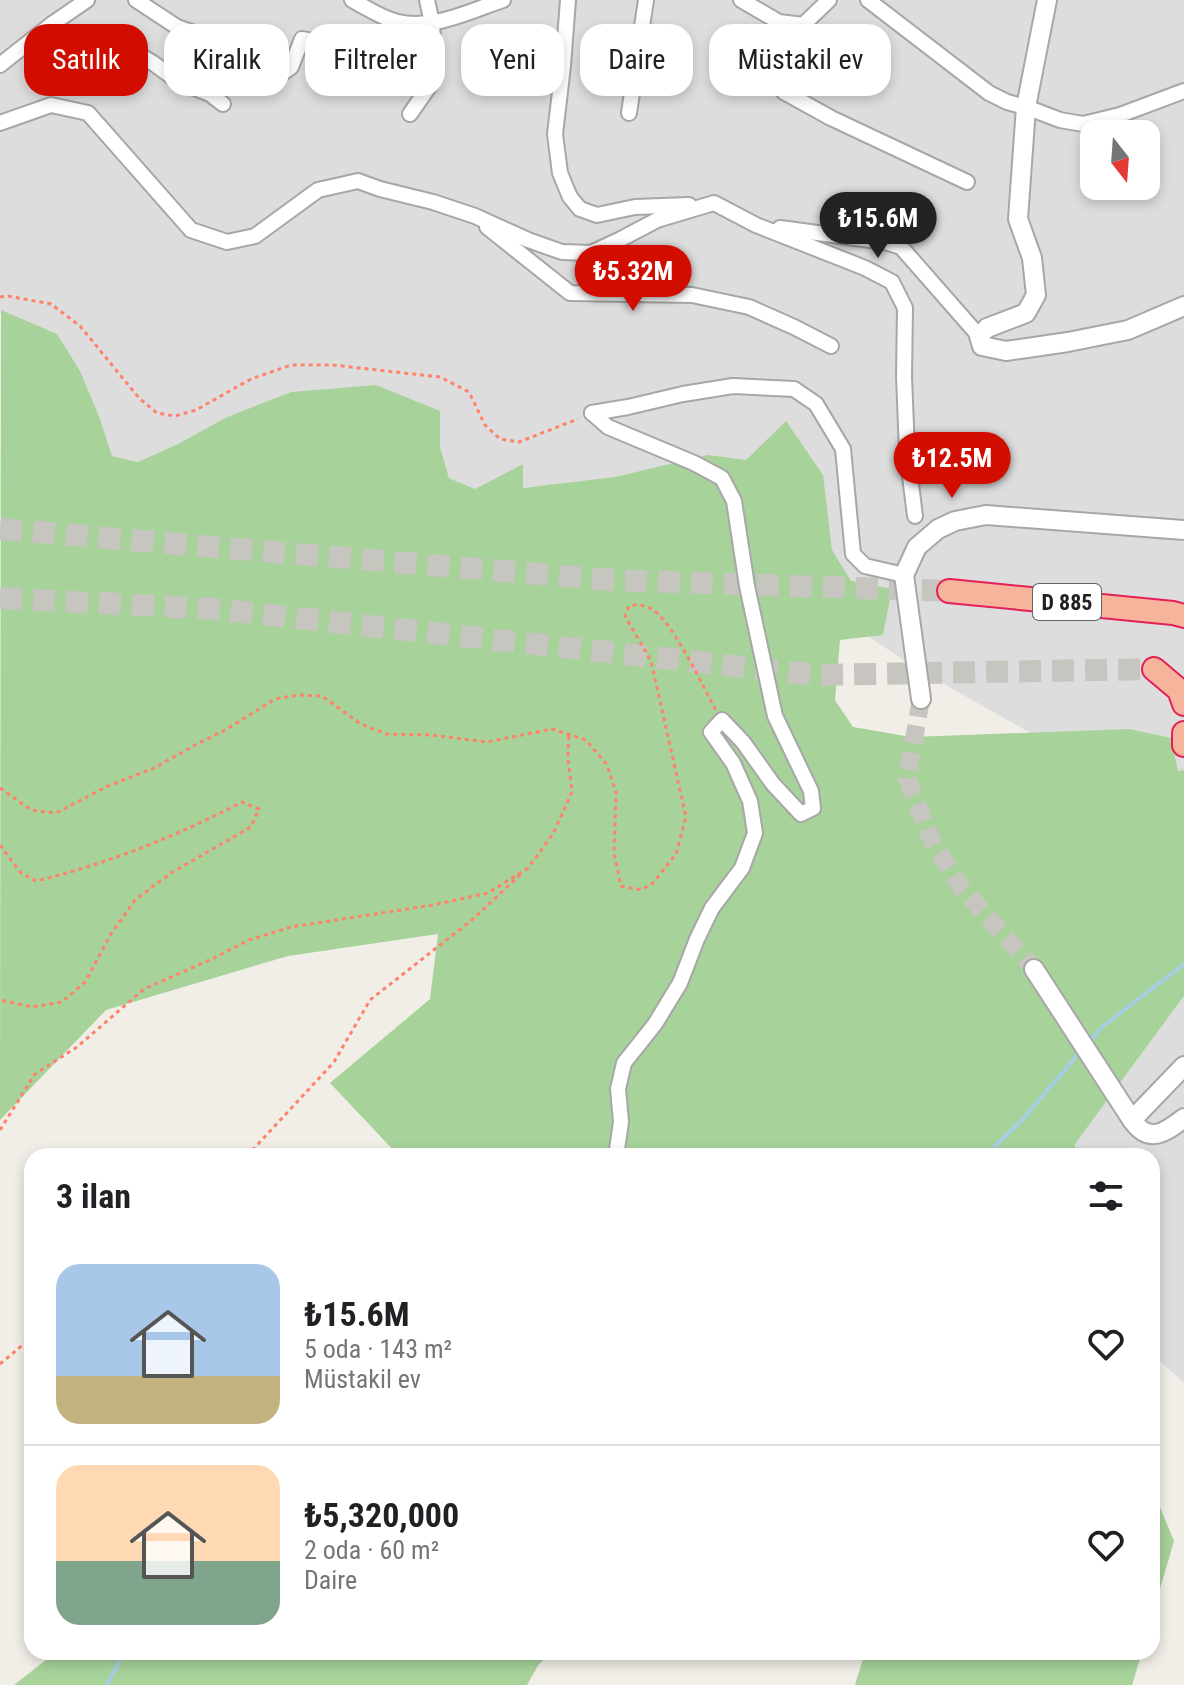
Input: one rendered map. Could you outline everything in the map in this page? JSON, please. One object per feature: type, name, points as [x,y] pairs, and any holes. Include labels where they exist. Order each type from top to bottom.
[{"type":"highway","name":"D 885","points":[[949,591],[1180,615]]},
{"type":"highway","points":[[1184,676],[1154,669],[1179,690],[1184,704]]},
{"type":"highway","points":[[1184,733],[1184,745]]},
{"type":"street","points":[[52,24],[87,0]]},
{"type":"street","points":[[136,0],[177,27],[238,48],[266,72],[277,77],[291,67],[302,39],[305,40]]},
{"type":"street","points":[[352,0],[382,17],[401,23],[432,23],[503,0]]},
{"type":"street","points":[[427,0],[432,23]]},
{"type":"street","points":[[568,0],[555,134],[560,173],[570,197],[580,209],[597,215],[635,207],[714,203],[756,225],[865,268],[892,282],[905,308],[907,452],[915,516]]},
{"type":"street","points":[[629,113],[646,0]]},
{"type":"street","points":[[741,0],[779,22],[795,24]]},
{"type":"street","points":[[804,24],[829,0]]},
{"type":"street","points":[[868,0],[989,93],[1060,120],[1083,124],[1120,115],[1184,91]]},
{"type":"street","points":[[979,336],[987,328],[1026,313],[1036,295],[1032,258],[1018,219],[1026,107],[1047,0]]},
{"type":"street","points":[[0,65],[24,46]]},
{"type":"street","points":[[148,60],[179,82],[210,94],[223,104]]},
{"type":"street","points":[[410,114],[422,96]]},
{"type":"street","points":[[791,96],[967,182]]},
{"type":"street","points":[[0,123],[51,105],[88,113],[191,230],[227,242],[255,236],[318,190],[358,181],[475,216],[562,252],[591,253],[657,220],[714,203]]},
{"type":"street","points":[[475,216],[570,293],[692,295],[749,307],[831,346]]},
{"type":"street","points":[[756,225],[885,242],[901,247],[979,336],[982,346],[1006,351],[1128,330],[1184,306]]},
{"type":"street","points":[[592,413],[733,386],[794,389],[816,404],[843,449],[853,554],[865,566],[904,575]]},
{"type":"street","points":[[592,413],[608,427],[722,478],[734,501],[747,586],[775,716],[811,791],[813,808],[801,814],[722,720],[711,732],[733,763],[750,801],[755,833],[742,868],[712,908],[680,983],[655,1024],[624,1063],[618,1089],[621,1122],[617,1148]]},
{"type":"street","points":[[921,699],[904,575],[917,547],[938,529],[955,521],[986,515],[1184,530]]},
{"type":"street","points":[[1034,969],[1128,1115],[1142,1131],[1161,1134],[1184,1118]]},
{"type":"street","points":[[1128,1115],[1184,1066]]},
{"type":"path","points":[[0,297],[51,304],[80,326],[139,398],[157,413],[175,416],[196,410],[251,379],[291,365],[333,365],[440,377],[469,392],[485,425],[500,439],[519,442],[592,413]]},
{"type":"path","points":[[0,788],[31,810],[56,813],[108,786],[154,768],[275,699],[299,695],[322,696],[361,724],[386,734],[432,735],[487,742],[552,729],[586,740],[607,765],[616,792],[614,853],[621,886],[641,890],[653,883],[676,854],[686,817],[651,661],[625,616],[629,606],[640,604],[655,611],[671,629],[722,720]]},
{"type":"path","points":[[254,1148],[334,1062],[370,1000],[472,920],[528,868],[553,834],[572,792],[569,735]]},
{"type":"path","points":[[0,845],[21,873],[36,881],[108,860],[200,824],[242,802],[259,809],[251,827],[171,873],[135,900],[111,934],[85,982],[62,1002],[32,1007],[0,1000]]},
{"type":"path","points":[[0,1130],[35,1074],[77,1047],[144,989],[249,940],[291,927],[433,905],[488,893],[528,868]]},
{"type":"path","points":[[0,1364],[24,1344]]},
{"type":"shaded area","points":[[0,0],[1184,0],[1184,935],[1110,778],[914,667],[757,562],[615,478],[523,488],[515,468],[475,489],[449,478],[440,447],[440,411],[291,392],[227,417],[139,462],[112,456],[100,419],[0,311]]},
{"type":"shaded area","points":[[1184,996],[1184,1383],[1160,1361],[1160,1148],[1075,1148],[1075,1144]]},
{"type":"green space","points":[[1,310],[57,334],[80,371],[112,456],[138,462],[227,417],[291,392],[376,385],[440,411],[440,447],[449,478],[475,489],[523,464],[523,488],[615,477],[708,455],[746,460],[786,421],[823,475],[832,550],[851,581],[892,589],[883,635],[840,640],[835,700],[853,727],[911,737],[1129,729],[1171,738],[1178,771],[1184,770],[1184,996],[1075,1144],[1075,1148],[391,1148],[330,1083],[430,999],[438,934],[288,956],[106,1010],[0,1120]]},
{"type":"green space","points":[[1160,1507],[1174,1541],[1160,1589]]},
{"type":"green space","points":[[46,1660],[544,1660],[527,1685],[14,1685]]},
{"type":"green space","points":[[863,1660],[1140,1660],[1132,1685],[855,1685]]},
{"type":"waterway","points":[[1089,1042],[1102,1027],[1184,964]]},
{"type":"waterway","points":[[993,1148],[1023,1119],[1080,1052]]},
{"type":"waterway","points":[[107,1685],[120,1660]]},
{"type":"tunnel","points":[[0,529],[612,580],[949,591]]},
{"type":"tunnel","points":[[0,598],[215,609],[817,675],[1154,669]]},
{"type":"tunnel","points":[[921,699],[907,779],[932,841],[961,887],[1034,969]]}]
